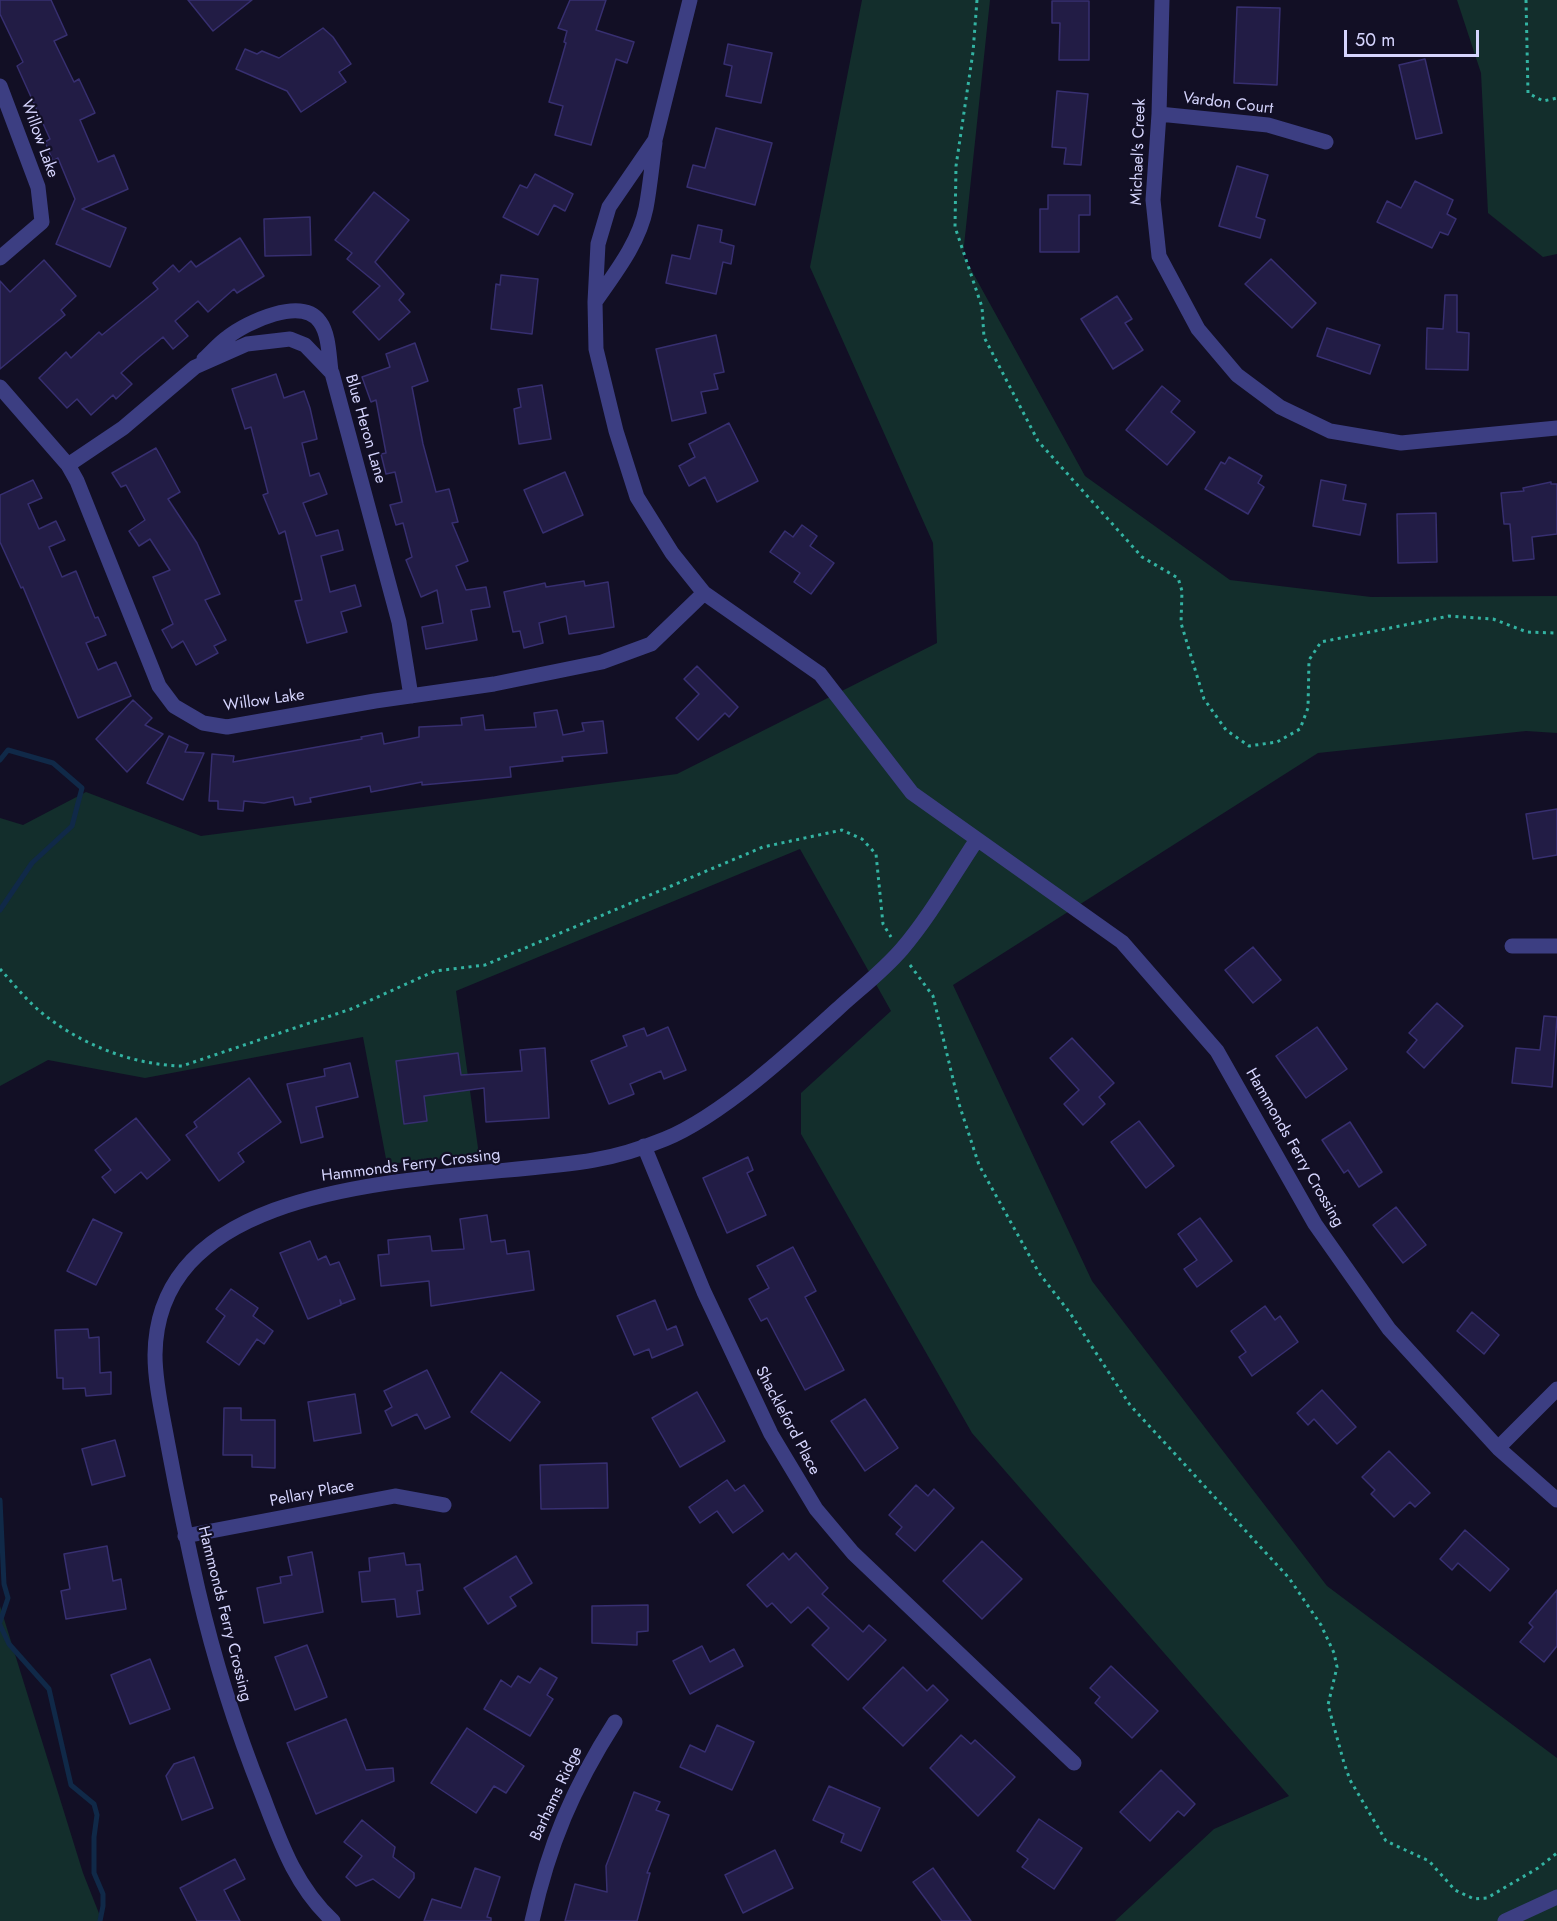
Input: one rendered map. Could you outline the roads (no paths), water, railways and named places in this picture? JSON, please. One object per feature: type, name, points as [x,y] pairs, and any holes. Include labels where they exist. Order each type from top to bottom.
[{"type":"street","name":"Hammonds Ferry Crossing","points":[[690,0],[655,140],[609,207],[598,244],[595,302],[596,349],[616,430],[637,497],[672,553],[704,592],[820,674],[912,793],[976,841],[1122,942],[1217,1051],[1315,1224],[1382,1320],[1498,1448],[1557,1500]]},
{"type":"street","name":"Michael's Creek","points":[[1162,0],[1159,114],[1153,200],[1159,256],[1198,329],[1237,375],[1280,407],[1330,431],[1401,443],[1557,428]]},
{"type":"street","name":"Willow Lake","points":[[0,86],[38,187],[42,222],[0,258]]},
{"type":"street","name":"Vardon Court","points":[[1159,114],[1268,125],[1326,142]]},
{"type":"street","points":[[595,302],[626,257],[640,228],[646,208],[655,140]]},
{"type":"street","points":[[195,367],[227,337],[254,321],[298,310],[310,313],[321,322],[326,335],[332,374]]},
{"type":"street","name":"Blue Heron Lane","points":[[68,465],[123,428],[195,367],[247,344],[290,339],[305,345],[332,374],[399,622],[411,696]]},
{"type":"street","name":"Willow Lake","points":[[0,387],[68,465],[77,482],[159,686],[174,706],[203,723],[227,727],[494,684],[602,662],[651,644],[704,592]]},
{"type":"street","name":"Hammonds Ferry Crossing","points":[[333,1921],[299,1881],[288,1860],[237,1731],[215,1662],[185,1536],[166,1433],[155,1355],[158,1329],[171,1291],[206,1246],[239,1224],[296,1202],[328,1193],[596,1160],[644,1146],[682,1130],[718,1108],[830,1017],[900,952],[976,841]]},
{"type":"street","points":[[1512,946],[1557,946]]},
{"type":"street","name":"Shackleford Place","points":[[644,1146],[673,1222],[708,1302],[771,1434],[816,1509],[853,1553],[1074,1763]]},
{"type":"street","points":[[1498,1448],[1557,1389]]},
{"type":"street","name":"Pellary Place","points":[[185,1536],[395,1496],[444,1505]]},
{"type":"street","name":"Barhams Ridge","points":[[532,1921],[552,1842],[562,1819],[615,1722]]},
{"type":"street","points":[[1505,1921],[1557,1897]]},
{"type":"waterway","points":[[0,760],[8,750],[53,763],[82,788],[72,826],[32,863],[0,910]]},
{"type":"waterway","points":[[0,1500],[4,1584],[8,1598],[0,1622]]},
{"type":"waterway","points":[[0,1625],[9,1644],[49,1689],[71,1785],[94,1804],[97,1815],[94,1837],[94,1873],[103,1894],[100,1921]]}]
